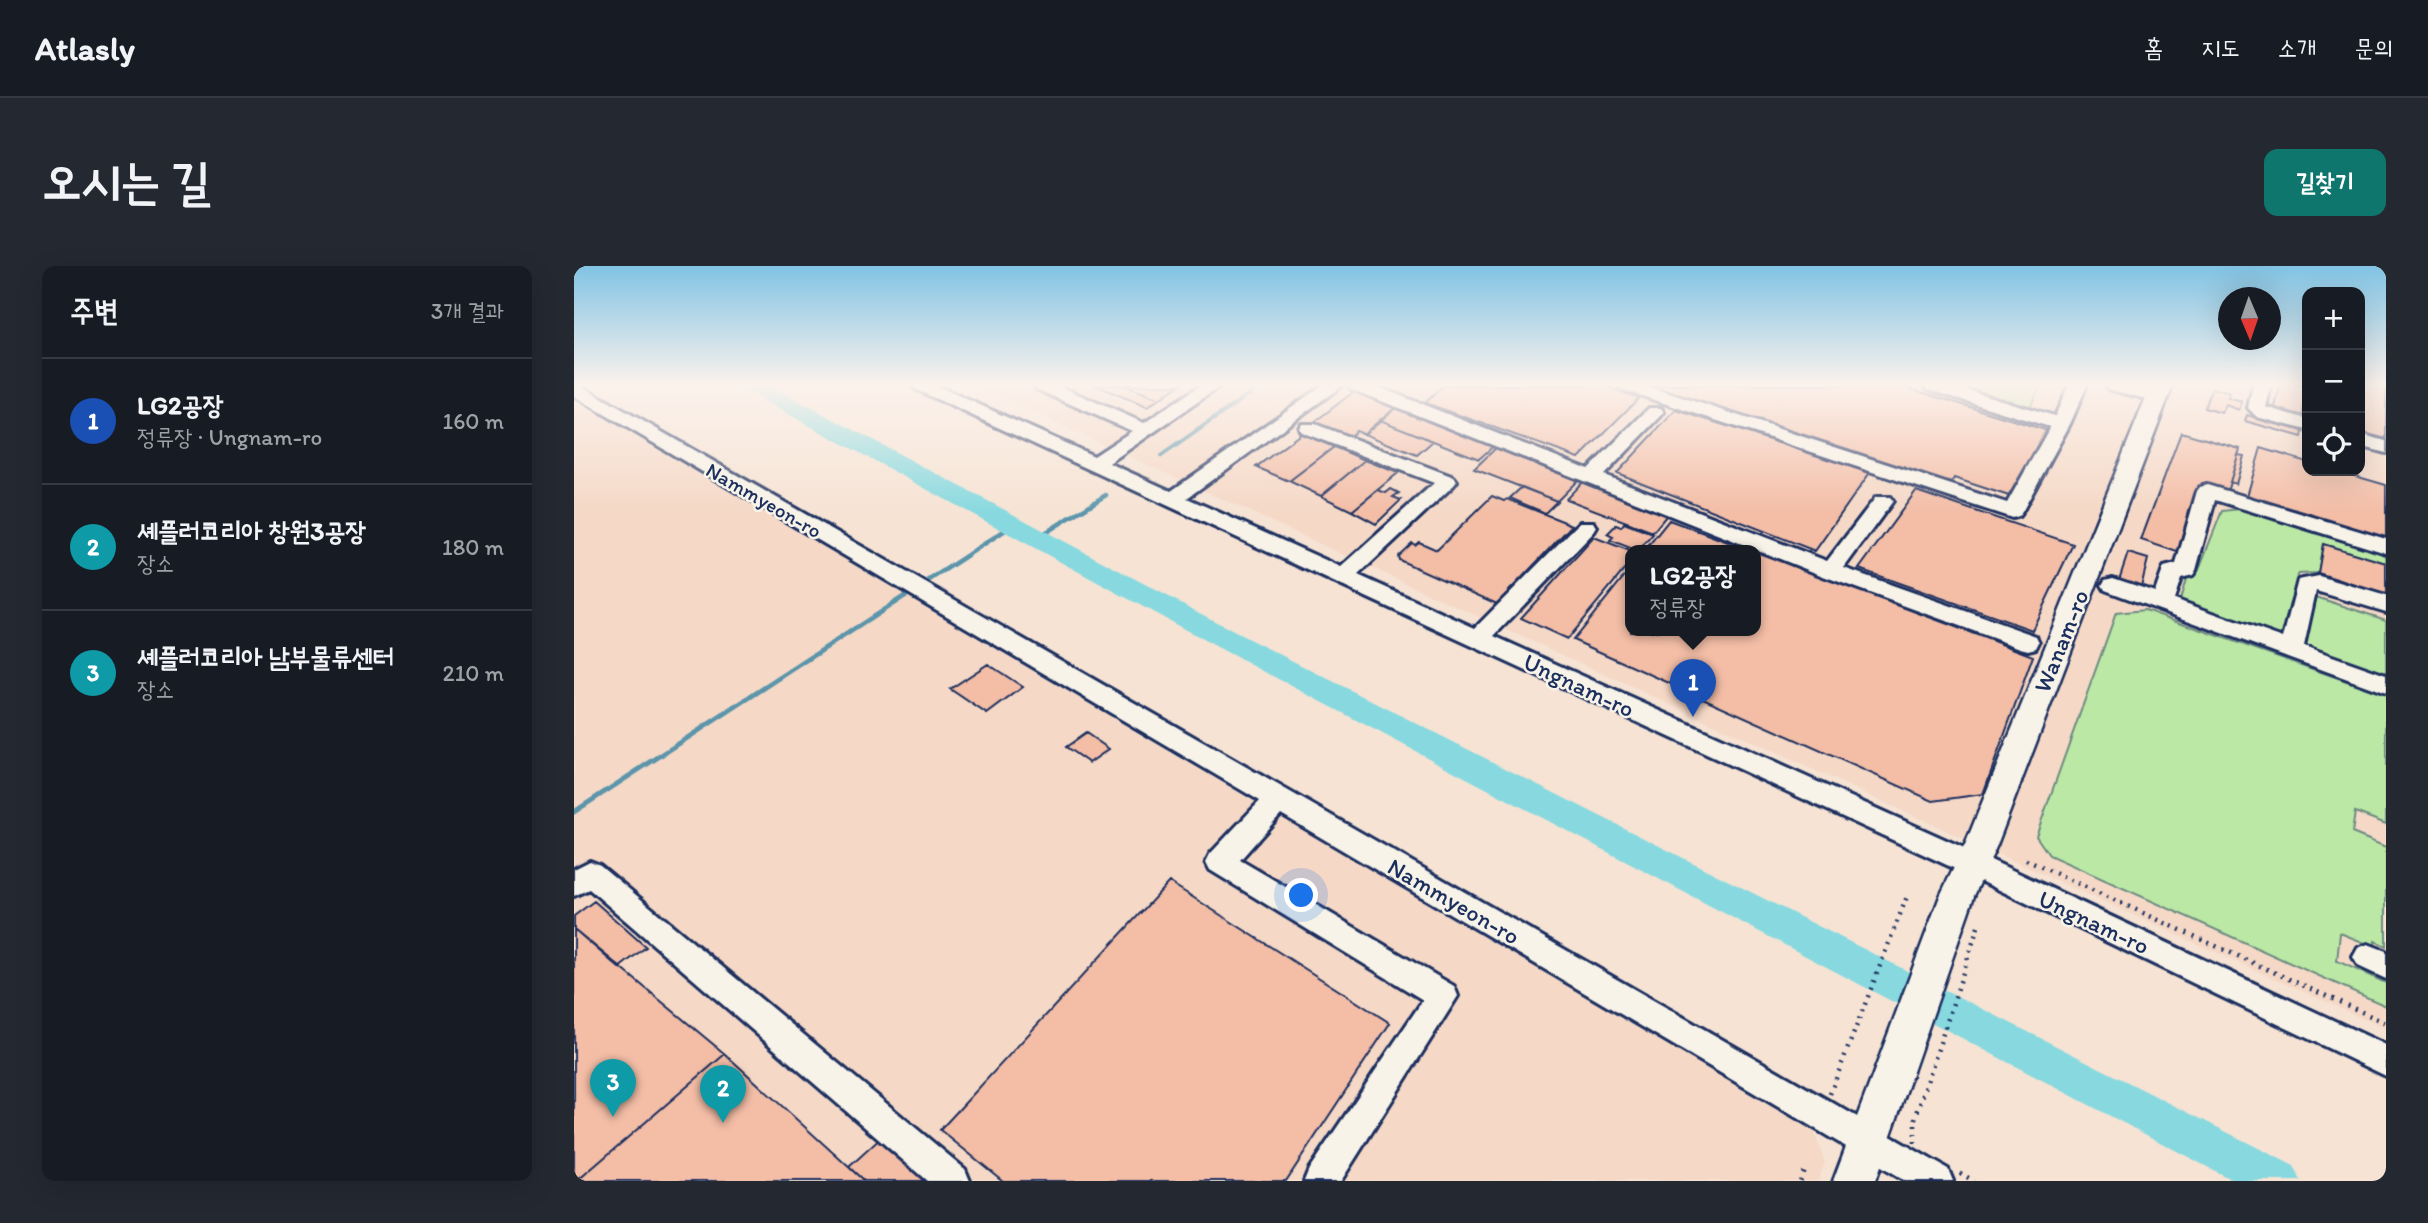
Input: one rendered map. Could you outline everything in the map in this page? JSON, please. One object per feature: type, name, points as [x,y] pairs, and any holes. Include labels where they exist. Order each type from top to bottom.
[{"type":"main road","name":"Wanam-ro","points":[[1871,1129],[1969,895],[2146,428]]},
{"type":"main road","points":[[1854,1181],[1871,1129]]},
{"type":"street","name":"Nammyeon-ro","points":[[640,428],[1279,799],[1871,1129],[1936,1181]]},
{"type":"street","name":"Ungnam-ro","points":[[1013,428],[1478,639],[1969,895],[2386,1061]]},
{"type":"street","points":[[1141,428],[1146,430]]},
{"type":"street","points":[[1093,465],[1149,428]]},
{"type":"street","points":[[1173,499],[1274,428]]},
{"type":"street","points":[[1308,428],[1447,481],[1343,577]]},
{"type":"street","points":[[1466,428],[1831,571],[2028,642]]},
{"type":"street","points":[[1591,477],[1640,428]]},
{"type":"street","points":[[1756,428],[2012,512],[2059,428]]},
{"type":"street","points":[[2365,441],[2386,447]]},
{"type":"street","points":[[2162,603],[2172,572],[2186,570],[2207,491],[2386,546]]},
{"type":"street","points":[[1831,571],[1883,501]]},
{"type":"street","points":[[1478,639],[1587,527]]},
{"type":"street","points":[[2292,650],[2305,585],[2319,583],[2386,604]]},
{"type":"street","points":[[2113,585],[2386,684]]},
{"type":"street","points":[[1279,799],[1220,862],[1443,996],[1321,1181]]},
{"type":"street","points":[[574,884],[590,873],[953,1181]]},
{"type":"path","points":[[2026,860],[2386,1023]]},
{"type":"path","points":[[1828,1099],[1908,894]]},
{"type":"path","points":[[1915,1147],[1915,1119],[1971,950],[1969,895]]},
{"type":"path","points":[[1800,1181],[1805,1167]]},
{"type":"shaded area","points":[[574,428],[621,428],[1814,1132],[1825,1163],[1818,1181],[574,1181]]},
{"type":"shaded area","points":[[1066,428],[2302,428],[2302,476],[2365,476],[2365,428],[2386,428],[2386,1029]]},
{"type":"green space","points":[[2240,509],[2386,554],[2386,563],[2323,544],[2318,573],[2298,574],[2282,641],[2184,606],[2180,600],[2186,579],[2197,574],[2222,511]]},
{"type":"green space","points":[[2313,596],[2386,620],[2386,677],[2303,648]]},
{"type":"green space","points":[[2145,610],[2386,695],[2386,824],[2355,812],[2352,833],[2386,847],[2386,946],[2375,941],[2375,947],[2340,933],[2337,961],[2386,983],[2386,1006],[2049,855],[2036,836],[2116,613]]},
{"type":"building","points":[[1325,428],[1372,428],[1364,434],[1356,431],[1349,437]]},
{"type":"building","points":[[1371,428],[1399,428],[1433,441],[1417,455],[1364,434]]},
{"type":"building","points":[[1400,428],[1458,428],[1497,443],[1479,459]]},
{"type":"building","points":[[1494,428],[1609,428],[1579,458]]},
{"type":"building","points":[[1659,428],[1733,428],[1871,471],[1815,551],[1617,473]]},
{"type":"building","points":[[1773,428],[2038,428],[2049,431],[2015,498],[1954,478],[1949,487]]},
{"type":"building","points":[[2269,428],[2296,428],[2302,431],[2302,437]]},
{"type":"building","points":[[2365,428],[2386,428],[2386,442],[2365,436]]},
{"type":"building","points":[[2181,432],[2240,449],[2227,492],[2202,484],[2180,553],[2141,540]]},
{"type":"building","points":[[1302,433],[1334,447],[1289,481],[1256,467]]},
{"type":"building","points":[[1500,444],[1583,475],[1557,501],[1474,469]]},
{"type":"building","points":[[1334,447],[1365,460],[1321,496],[1289,481]]},
{"type":"building","points":[[2261,448],[2302,460],[2302,476],[2355,476],[2386,485],[2386,540],[2247,496]]},
{"type":"building","points":[[2238,455],[2244,456],[2236,484],[2230,482]]},
{"type":"building","points":[[1365,460],[1398,473],[1352,511],[1321,496]]},
{"type":"building","points":[[1587,477],[1671,510],[1653,532],[1566,499]]},
{"type":"building","points":[[1522,487],[1557,501],[1545,513],[1510,498]]},
{"type":"building","points":[[1391,489],[1399,493],[1393,497],[1401,500],[1376,524],[1352,511],[1378,490],[1386,493]]},
{"type":"building","points":[[1916,491],[2073,544],[2032,630],[1859,569]]},
{"type":"building","points":[[1492,496],[1504,501],[1507,499],[1572,525],[1497,604],[1399,560],[1398,556],[1412,543],[1415,545],[1419,542],[1437,550]]},
{"type":"building","points":[[1669,520],[1736,545],[1649,545]]},
{"type":"building","points":[[1624,523],[1653,534],[1643,545],[1625,546],[1610,540],[1613,537],[1607,534],[1616,525],[1621,527]]},
{"type":"building","points":[[1594,537],[1625,549],[1625,569],[1567,639],[1521,618]]},
{"type":"building","points":[[2323,544],[2386,563],[2386,595],[2318,573]]},
{"type":"building","points":[[2128,553],[2148,559],[2141,587],[2137,589],[2119,580]]},
{"type":"building","points":[[1761,554],[2033,656],[1983,794],[1933,801],[1573,640],[1625,575],[1625,636],[1761,636]]},
{"type":"building","points":[[988,664],[1023,687],[987,714],[950,689]]},
{"type":"building","points":[[1086,733],[1109,749],[1089,763],[1066,747]]},
{"type":"building","points":[[1169,882],[1390,1023],[1286,1181],[1003,1181],[940,1130]]},
{"type":"building","points":[[594,901],[646,947],[619,968],[574,929],[574,916]]},
{"type":"building","points":[[574,929],[725,1054],[577,1181],[574,1181]]},
{"type":"building","points":[[725,1054],[864,1181],[577,1181]]},
{"type":"building","points":[[884,1135],[933,1181],[864,1181],[849,1167]]},
{"type":"waterway","points":[[832,428],[1229,641],[2279,1181]]},
{"type":"waterway","points":[[1161,456],[1201,428]]},
{"type":"waterway","points":[[1037,538],[1106,495]]},
{"type":"waterway","points":[[905,596],[1013,525]]},
{"type":"waterway","points":[[574,812],[908,594]]},
{"type":"place","name":"LG2공장","points":[[1693,717]]},
{"type":"place","name":"셰플러코리아 남부물류센터","points":[[613,1117]]},
{"type":"place","name":"셰플러코리아 창원3공장","points":[[723,1123]]}]
